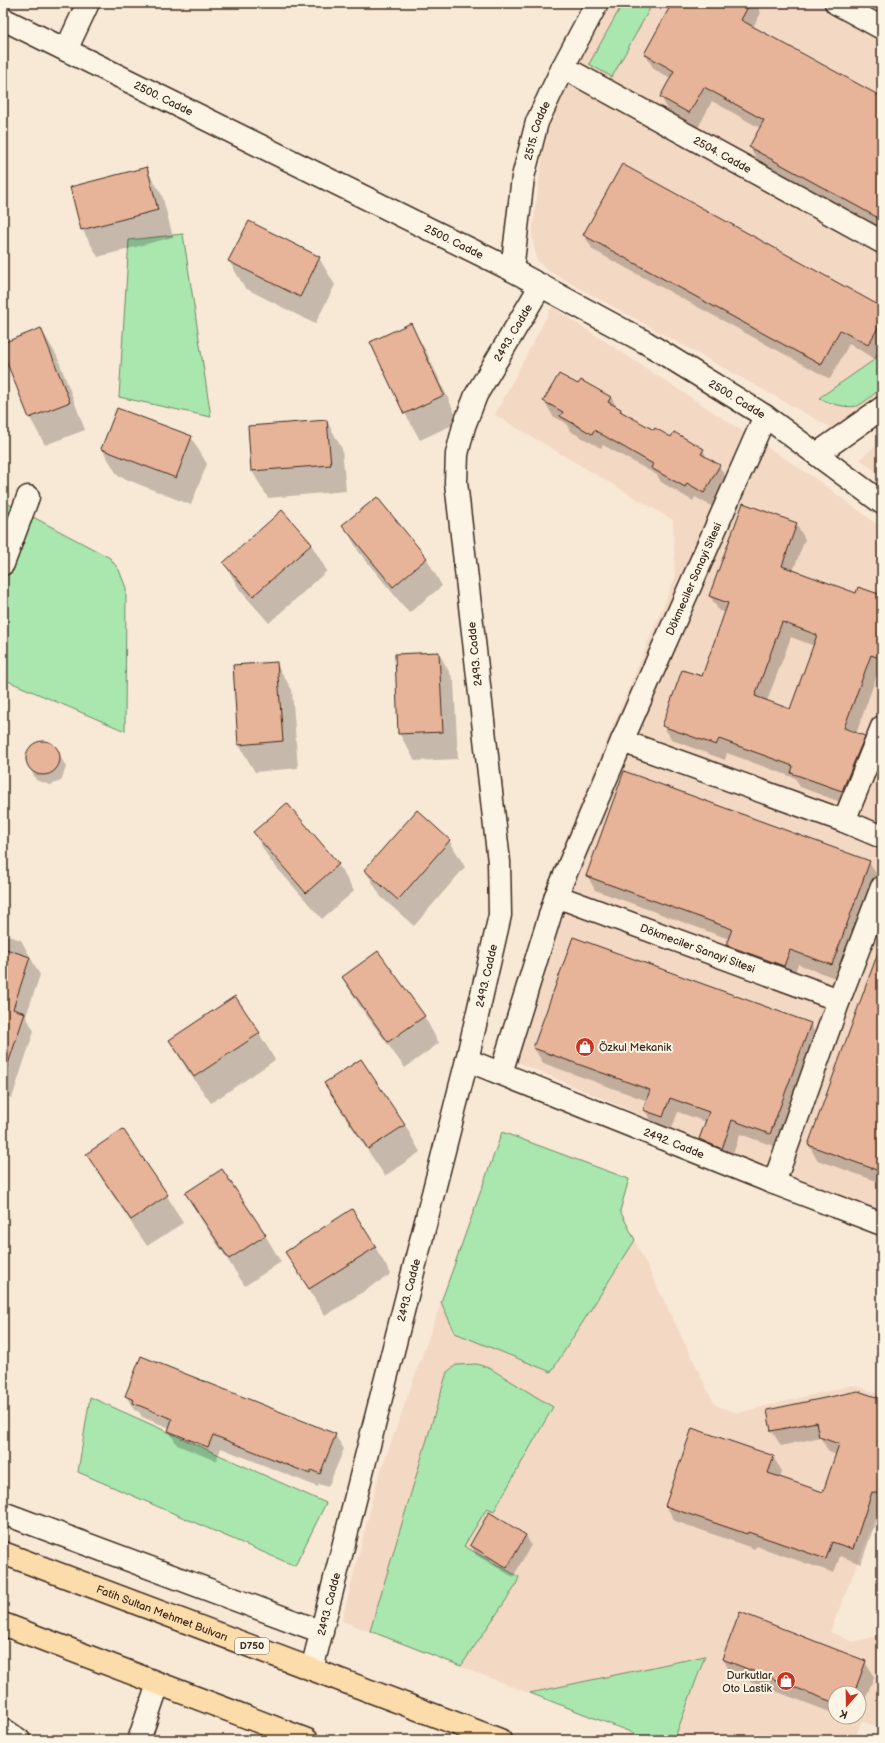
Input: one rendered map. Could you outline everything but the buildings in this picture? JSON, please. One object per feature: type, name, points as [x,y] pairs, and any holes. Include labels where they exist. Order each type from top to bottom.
[{"type":"highway","name":"Fatih Sultan Mehmet Bulvarı","points":[[3,1553],[500,1740]]},
{"type":"highway","points":[[3,1624],[307,1740]]},
{"type":"street","points":[[66,50],[88,3]]},
{"type":"street","name":"2515. Cadde","points":[[512,270],[523,177],[537,122],[563,67],[597,3]]},
{"type":"street","points":[[836,3],[882,28]]},
{"type":"street","name":"2500. Cadde","points":[[3,19],[512,270],[645,342],[766,416],[882,503]]},
{"type":"street","name":"2504. Cadde","points":[[563,67],[882,242]]},
{"type":"street","name":"2493. Cadde","points":[[312,1669],[467,1060],[500,915],[499,862],[456,482],[456,454],[464,426],[476,394],[541,285]]},
{"type":"street","points":[[817,454],[882,408]]},
{"type":"street","name":"Dökmeciler Sanayi Sitesi","points":[[501,1073],[556,896],[622,741],[766,416]]},
{"type":"street","points":[[3,564],[28,497]]},
{"type":"street","points":[[844,821],[882,726]]},
{"type":"street","points":[[622,741],[844,821],[882,837]]},
{"type":"street","points":[[774,1183],[839,1000],[882,887]]},
{"type":"street","name":"Dökmeciler Sanayi Sitesi","points":[[556,896],[839,1000]]},
{"type":"street","name":"2492. Cadde","points":[[467,1060],[774,1183],[882,1224]]},
{"type":"street","points":[[3,1513],[322,1632]]},
{"type":"street","points":[[139,1740],[158,1684]]},
{"type":"street","points":[[3,1729],[19,1740]]},
{"type":"shaded area","points":[[609,3],[882,3],[882,394],[832,428],[549,271],[537,260],[532,234],[544,146],[558,96]]},
{"type":"shaded area","points":[[552,307],[819,481],[882,528],[882,1212],[734,1155],[494,1052],[556,862],[675,578],[673,520],[495,415]]},
{"type":"shaded area","points":[[882,441],[882,476],[860,459]]},
{"type":"shaded area","points":[[502,1132],[629,1179],[620,1211],[715,1405],[737,1413],[853,1385],[882,1395],[882,1501],[830,1632],[853,1642],[882,1635],[882,1729],[867,1723],[867,1685],[827,1685],[827,1725],[860,1725],[854,1740],[651,1740],[342,1621],[377,1482]]},
{"type":"green space","points":[[623,3],[653,3],[612,77],[589,64]]},
{"type":"green space","points":[[183,234],[211,417],[119,397],[129,240]]},
{"type":"green space","points":[[882,344],[882,387],[871,397],[859,405],[850,407],[833,404],[819,398],[874,360]]},
{"type":"green space","points":[[3,501],[110,558],[119,570],[126,588],[125,731],[3,679]]},
{"type":"green space","points":[[502,1132],[629,1179],[620,1211],[635,1240],[551,1372],[455,1333],[441,1302]]},
{"type":"green space","points":[[477,1364],[491,1369],[553,1407],[494,1511],[487,1508],[464,1546],[519,1577],[515,1587],[461,1666],[370,1631],[447,1372],[456,1365]]},
{"type":"green space","points":[[90,1397],[326,1503],[295,1566],[78,1472]]},
{"type":"green space","points":[[705,1656],[674,1740],[651,1740],[530,1693]]},
{"type":"place","name":"Özkul Mekanik","points":[[585,1047]]},
{"type":"place","name":"Durkutlar Oto Lastik","points":[[786,1681]]}]
